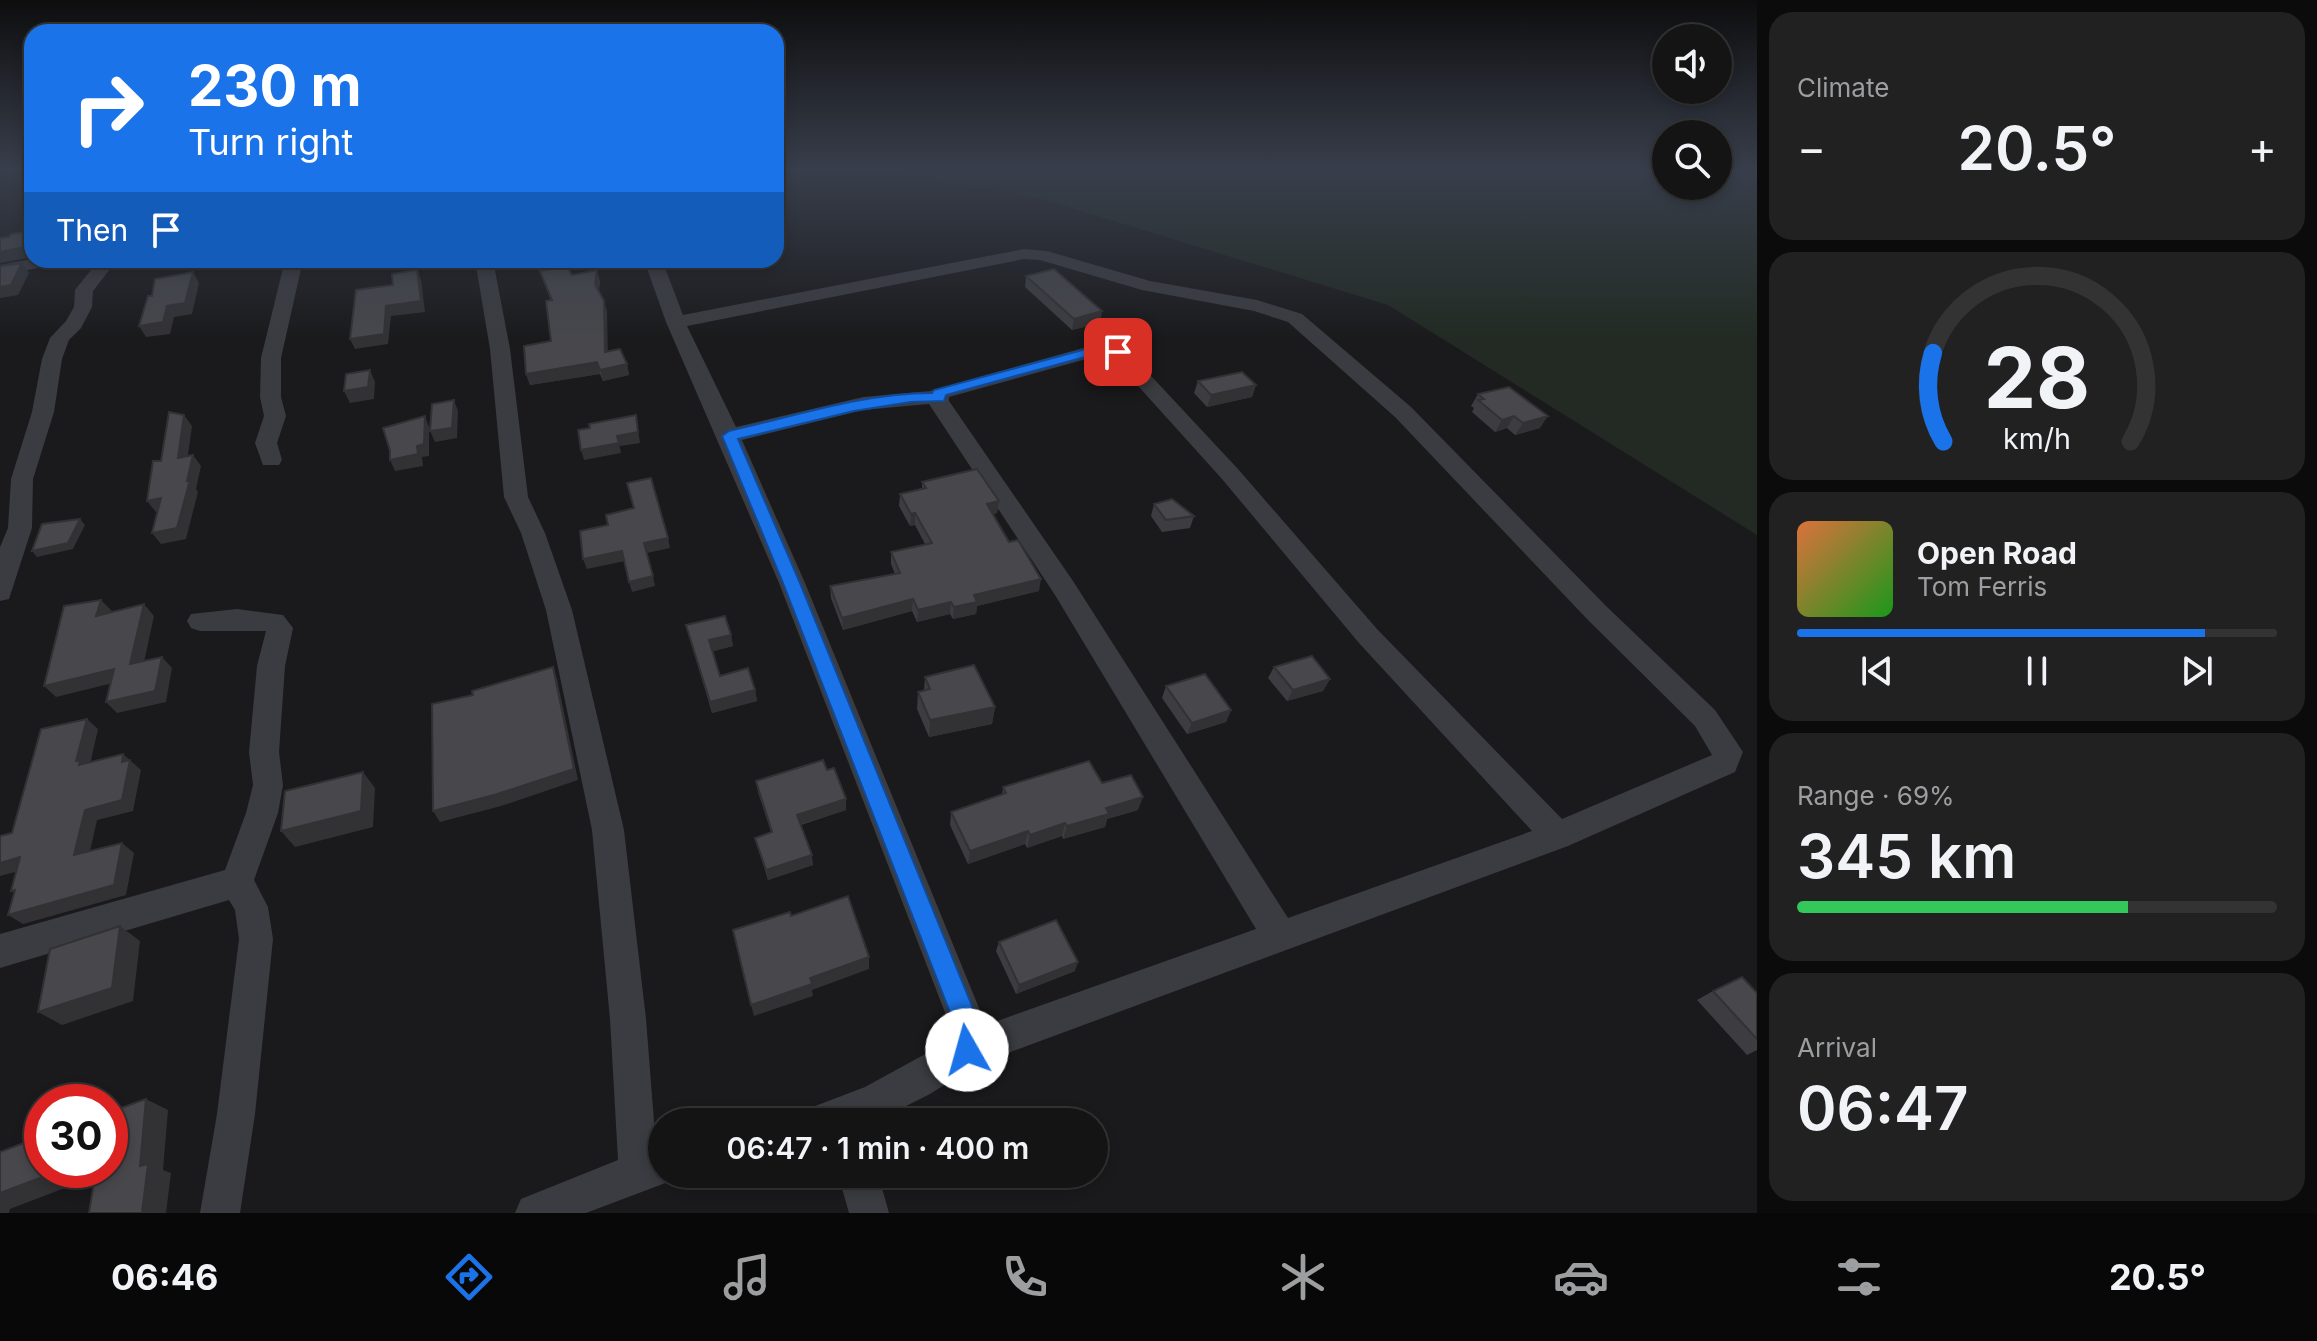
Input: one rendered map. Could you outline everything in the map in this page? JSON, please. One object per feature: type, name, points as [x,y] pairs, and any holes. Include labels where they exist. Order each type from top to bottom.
[{"type":"street","points":[[676,322],[1024,254],[1041,255],[1148,286],[1257,306],[1295,318],[1403,412],[1597,613],[1705,718],[1728,752],[1724,763],[1557,836],[967,1050],[926,1078],[858,1108]]},
{"type":"street","points":[[0,270],[24,266]]},
{"type":"street","points":[[0,592],[20,528],[22,479],[43,412],[52,359],[60,338],[74,324],[83,307],[84,290],[102,268]]},
{"type":"street","points":[[271,460],[265,449],[266,433],[275,416],[269,398],[272,369],[277,327],[292,268]]},
{"type":"street","points":[[485,268],[500,349],[516,497],[533,533],[559,610],[608,830],[628,1019],[648,1154]]},
{"type":"street","points":[[656,268],[676,322],[792,583],[969,1028],[967,1050]]},
{"type":"street","points":[[938,398],[939,393],[1087,352],[1101,349],[1118,352],[1230,474],[1368,636],[1557,836]]},
{"type":"street","points":[[729,436],[854,407],[911,398],[938,398]]},
{"type":"street","points":[[938,398],[1064,588],[1280,936]]},
{"type":"street","points":[[200,621],[256,619],[274,622],[280,628],[271,666],[264,752],[268,785],[259,824],[237,882]]},
{"type":"street","points":[[0,951],[237,882]]},
{"type":"street","points":[[220,1213],[236,1114],[256,939],[251,907],[237,882]]},
{"type":"street","points":[[535,1213],[648,1169]]},
{"type":"street","points":[[862,1188],[869,1213]]},
{"type":"shaded area","points":[[1132,227],[1757,227],[1757,535],[1388,305]]},
{"type":"building","points":[[24,232],[24,247],[0,252],[0,238]]},
{"type":"building","points":[[22,263],[11,285],[0,287],[0,266]]},
{"type":"building","points":[[568,268],[572,275],[597,270],[595,284],[604,301],[605,352],[620,349],[627,364],[600,370],[597,362],[526,374],[524,346],[551,341],[546,301],[552,300],[540,271]]},
{"type":"building","points":[[1054,269],[1102,311],[1074,319],[1026,276]]},
{"type":"building","points":[[417,270],[421,301],[386,306],[384,334],[350,339],[356,290],[393,285],[392,274]]},
{"type":"building","points":[[193,272],[185,303],[167,306],[163,322],[139,326],[148,296],[152,296],[155,279]]},
{"type":"building","points":[[370,370],[368,387],[344,391],[346,374]]},
{"type":"building","points":[[1242,372],[1256,385],[1211,395],[1198,381]]},
{"type":"building","points":[[1509,387],[1548,416],[1523,423],[1514,416],[1502,420],[1478,400],[1484,399],[1478,394]]},
{"type":"building","points":[[454,400],[452,428],[430,431],[432,404]]},
{"type":"building","points":[[169,412],[184,415],[178,458],[193,455],[187,481],[190,480],[177,528],[152,533],[161,498],[147,501],[153,461],[161,461]]},
{"type":"building","points":[[636,415],[638,432],[617,436],[619,443],[581,450],[578,430],[590,428],[589,424]]},
{"type":"building","points":[[425,416],[424,444],[417,446],[418,454],[390,460],[383,428]]},
{"type":"building","points":[[977,469],[999,501],[987,504],[1009,542],[1018,540],[1041,579],[974,595],[977,602],[954,607],[951,602],[918,610],[913,599],[842,618],[830,586],[900,573],[891,552],[932,543],[900,494],[926,488],[922,482]]},
{"type":"building","points":[[651,478],[668,538],[644,543],[653,576],[629,582],[622,551],[583,559],[580,531],[608,525],[606,515],[634,508],[627,483]]},
{"type":"building","points":[[1172,499],[1194,516],[1166,520],[1154,504]]},
{"type":"building","points":[[80,519],[68,543],[32,551],[42,524]]},
{"type":"building","points":[[101,600],[96,616],[144,604],[130,664],[162,657],[155,691],[106,702],[114,669],[44,686],[64,606]]},
{"type":"building","points":[[725,616],[731,635],[709,640],[720,676],[748,668],[755,690],[710,702],[686,625]]},
{"type":"building","points":[[1312,656],[1330,679],[1293,690],[1274,667]]},
{"type":"building","points":[[974,665],[995,707],[930,720],[918,692],[930,689],[925,677]]},
{"type":"building","points":[[553,667],[574,769],[433,811],[432,704],[473,695],[472,691]]},
{"type":"building","points":[[1205,674],[1231,710],[1192,723],[1166,686]]},
{"type":"building","points":[[87,719],[76,761],[80,761],[79,765],[123,754],[122,762],[130,760],[122,800],[85,810],[74,855],[122,843],[114,885],[8,915],[20,857],[0,863],[0,836],[12,833],[41,729]]},
{"type":"building","points":[[823,760],[827,770],[834,768],[846,799],[797,815],[812,855],[766,870],[755,838],[772,832],[756,781]]},
{"type":"building","points":[[1089,761],[1102,783],[1131,775],[1143,797],[1106,808],[1109,814],[1067,826],[1065,823],[1030,835],[1028,831],[970,851],[951,812],[1006,793],[1003,787]]},
{"type":"building","points":[[363,772],[361,811],[281,831],[285,791]]},
{"type":"building","points":[[848,896],[869,957],[810,978],[812,984],[751,1005],[733,930],[790,912],[791,916]]},
{"type":"building","points":[[1056,920],[1078,962],[1019,985],[999,942]]},
{"type":"building","points":[[120,926],[112,988],[38,1012],[50,949]]},
{"type":"building","points":[[1742,977],[1757,993],[1757,1039],[1713,991]]},
{"type":"building","points":[[146,1099],[140,1166],[148,1164],[142,1213],[89,1213],[93,1188],[128,1188],[128,1106]]},
{"type":"building","points":[[24,1143],[24,1184],[0,1193],[0,1152]]},
{"type":"route","points":[[967,1050],[969,1028],[792,583],[729,436],[854,407],[924,396],[938,398],[939,393],[1087,352],[1101,349],[1118,352]]}]
